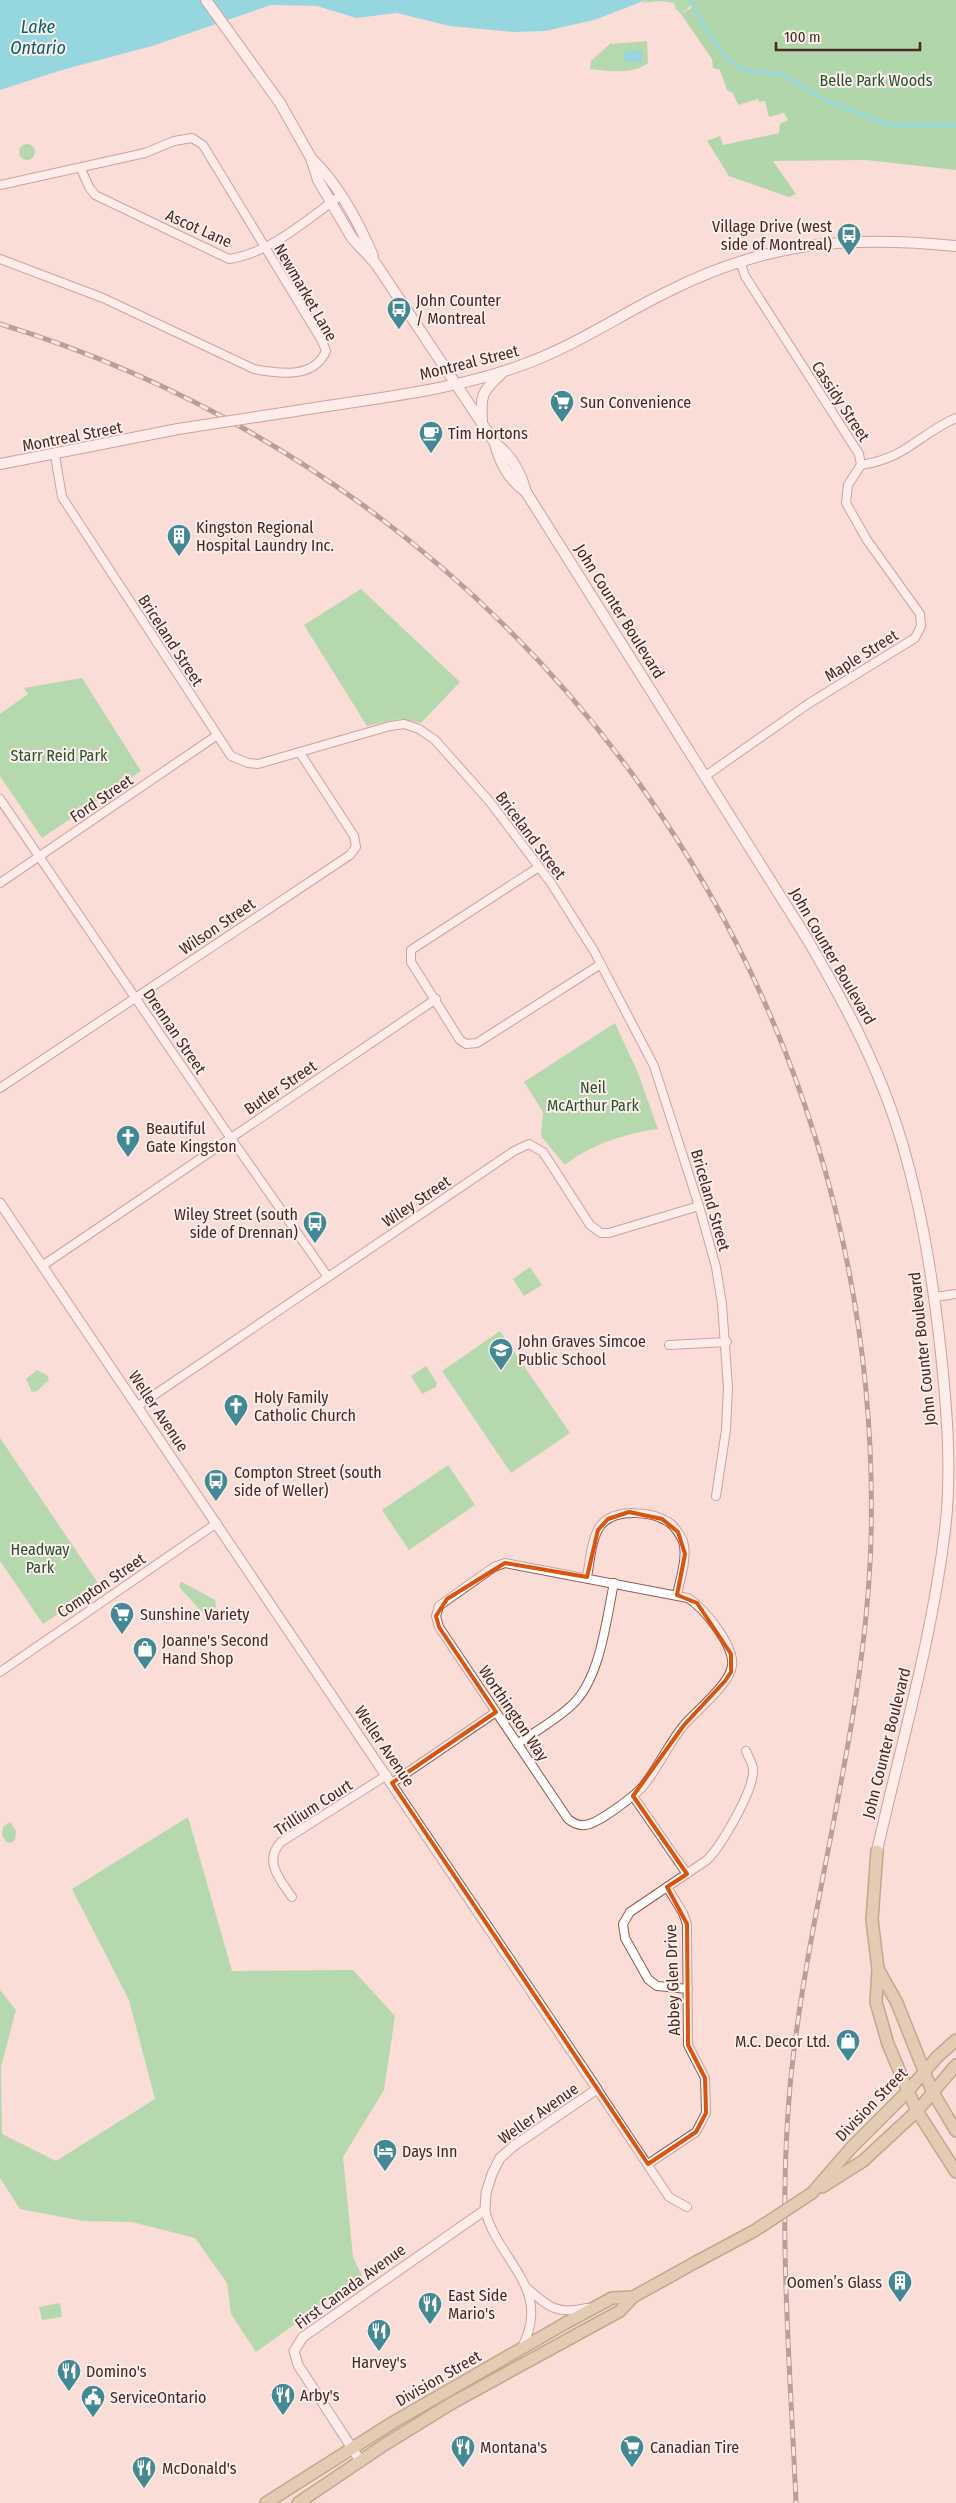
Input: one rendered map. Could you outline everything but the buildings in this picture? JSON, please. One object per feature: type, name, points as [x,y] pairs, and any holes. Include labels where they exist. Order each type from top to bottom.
[{"type":"main road","name":"John Counter Boulevard","points":[[206,0],[280,103],[311,158],[318,180],[352,238],[376,264],[483,423],[495,443],[498,456],[515,484],[526,492],[806,937],[844,1002],[865,1046],[881,1083],[906,1156],[921,1218],[935,1297],[947,1414],[946,1527],[932,1622],[877,1851],[872,1920],[878,1969]]},
{"type":"main road","name":"John Counter Boulevard","points":[[311,158],[325,171],[362,231],[376,264]]},
{"type":"main road","name":"Montreal Street","points":[[0,464],[178,430],[457,384],[504,372],[568,345],[695,278],[740,261],[774,252],[831,242],[864,240],[956,246]]},
{"type":"main road","points":[[483,423],[481,404],[484,389],[504,372]]},
{"type":"main road","points":[[878,1969],[897,2003],[932,2090],[956,2131]]},
{"type":"main road","points":[[878,1969],[876,2002],[888,2044],[917,2111],[956,2172]]},
{"type":"main road","name":"Division Street","points":[[812,2193],[851,2148],[908,2092],[924,2072],[956,2040]]},
{"type":"main road","name":"Division Street","points":[[298,2503],[389,2442],[452,2403],[620,2311],[633,2297],[754,2231],[863,2161],[917,2111],[932,2090],[956,2065]]},
{"type":"main road","name":"Division Street","points":[[266,2503],[353,2448],[521,2349],[612,2298],[633,2297]]},
{"type":"street","name":"Newmarket Lane","points":[[0,185],[81,169],[145,153],[174,141],[192,138],[203,145],[322,341],[326,351],[316,367],[286,373],[254,369],[103,298],[0,258]]},
{"type":"street","name":"Ascot Lane","points":[[81,169],[95,195],[228,259],[244,257],[265,247],[340,196]]},
{"type":"street","name":"Cassidy Street","points":[[740,261],[745,276],[859,454],[861,465],[880,462],[897,456],[956,418]]},
{"type":"street","name":"Briceland Street","points":[[55,455],[62,497],[216,736],[231,756],[248,763],[266,762],[390,726],[404,724],[419,729],[435,740],[490,802],[539,867],[601,964],[654,1066],[699,1206],[716,1267],[726,1342],[728,1388],[726,1430],[716,1496]]},
{"type":"street","name":"Maple Street","points":[[704,776],[808,704],[914,638],[922,626],[920,614],[912,601],[867,540],[846,503],[848,485],[861,465]]},
{"type":"street","name":"Ford Street","points":[[0,883],[216,736]]},
{"type":"street","name":"Wilson Street","points":[[0,1088],[350,855],[356,847],[354,836],[300,753]]},
{"type":"street","name":"Drennan Street","points":[[0,799],[230,1137],[328,1277]]},
{"type":"street","points":[[539,867],[411,950],[412,962],[460,1040],[466,1044],[473,1045],[601,964]]},
{"type":"street","name":"Butler Street","points":[[42,1266],[230,1137],[436,1000]]},
{"type":"street","name":"Wiley Street","points":[[138,1406],[514,1151],[529,1144],[543,1152],[590,1225],[601,1233],[609,1233],[699,1206]]},
{"type":"street","name":"Weller Avenue","points":[[0,1203],[218,1523],[597,2089],[515,2145],[500,2158],[488,2187],[486,2210],[489,2226],[526,2288],[533,2318],[521,2349]]},
{"type":"street","points":[[935,1297],[956,1294]]},
{"type":"street","points":[[669,1345],[726,1342]]},
{"type":"street","points":[[587,1577],[598,1530],[608,1519],[629,1512],[662,1519],[671,1523],[678,1532],[683,1542],[685,1554],[677,1595]]},
{"type":"street","name":"Compton Street","points":[[0,1672],[218,1523]]},
{"type":"street","name":"Worthington Way","points":[[505,1563],[614,1583],[677,1595],[688,1598],[697,1604],[723,1639],[731,1654],[731,1672],[684,1725],[644,1786],[633,1796],[592,1823],[585,1825],[573,1823],[517,1744],[439,1627],[436,1616],[439,1606],[494,1567],[505,1563]]},
{"type":"street","points":[[517,1744],[563,1712],[584,1691],[595,1667],[614,1583]]},
{"type":"street","name":"Trillium Court","points":[[292,1898],[273,1864],[276,1847],[496,1712]]},
{"type":"street","points":[[688,1989],[657,1986],[648,1979],[625,1938],[623,1924],[630,1912],[687,1874],[714,1853],[745,1801],[753,1770],[746,1751]]},
{"type":"street","points":[[633,1796],[687,1874]]},
{"type":"street","name":"Abbey Glen Drive","points":[[648,2164],[696,2132],[706,2113],[705,2078],[688,2045],[687,1924],[683,1913],[667,1887]]},
{"type":"street","points":[[597,2089],[669,2197],[687,2207]]},
{"type":"street","name":"First Canada Avenue","points":[[361,2462],[298,2365],[294,2351],[298,2343],[309,2332],[486,2210]]},
{"type":"street","name":"Weller Avenue","points":[[526,2288],[556,2311],[573,2311],[599,2306]]},
{"type":"highlighted area","points":[[629,1512],[662,1519],[678,1532],[685,1554],[677,1595],[697,1603],[731,1654],[731,1672],[725,1681],[684,1725],[633,1796],[687,1874],[667,1887],[687,1924],[688,2045],[705,2078],[706,2113],[696,2132],[648,2164],[392,1783],[496,1712],[439,1627],[436,1616],[447,1599],[505,1563],[587,1577],[598,1530],[608,1519]]},
{"type":"green space","points":[[646,0],[698,0],[681,14],[676,9],[674,3],[660,1],[642,3]]},
{"type":"green space","name":"Belle Park Woods","points":[[694,0],[956,0],[956,170],[866,160],[773,161],[796,194],[789,197],[729,176],[707,141],[720,136],[723,145],[779,133],[780,124],[788,120],[784,113],[769,117],[765,101],[759,102],[758,99],[738,105],[733,93],[727,90],[720,70],[713,68],[712,59],[681,14],[691,8]]},
{"type":"green space","points":[[647,41],[648,63],[642,67],[628,71],[590,69],[591,61],[612,42],[612,44]]},
{"type":"green space","points":[[27,144],[33,146],[35,152],[33,158],[27,160],[21,158],[19,152],[21,146]]},
{"type":"green space","points":[[361,589],[460,682],[421,723],[399,719],[367,726],[304,625]]},
{"type":"green space","name":"Starr Reid Park","points":[[82,678],[141,771],[42,838],[0,776],[0,714],[28,694],[24,688]]},
{"type":"green space","name":"Neil McArthur Park","points":[[615,1023],[638,1073],[658,1129],[609,1141],[585,1152],[565,1165],[541,1136],[543,1112],[524,1082]]},
{"type":"green space","points":[[530,1267],[542,1285],[524,1296],[513,1279]]},
{"type":"green space","points":[[500,1331],[570,1433],[511,1473],[442,1371]]},
{"type":"green space","points":[[426,1366],[437,1383],[436,1387],[422,1394],[411,1376]]},
{"type":"green space","points":[[37,1370],[48,1376],[49,1380],[37,1391],[32,1392],[26,1379]]},
{"type":"green space","name":"Headway Park","points":[[0,1438],[100,1586],[43,1624],[0,1561]]},
{"type":"green space","points":[[448,1465],[475,1505],[409,1550],[382,1510]]},
{"type":"green space","points":[[182,1582],[215,1600],[216,1606],[211,1615],[204,1614],[179,1587]]},
{"type":"green space","points":[[188,1817],[232,1971],[353,1970],[395,2016],[384,2090],[343,2157],[353,2257],[362,2276],[256,2352],[231,2314],[227,2283],[195,2238],[132,2222],[83,2221],[20,2209],[0,2178],[0,1990],[16,2010],[1,2067],[2,2134],[56,2161],[155,2099],[129,2000],[72,1889]]},
{"type":"green space","points":[[10,1822],[16,1831],[15,1840],[11,1843],[6,1842],[2,1835],[3,1827]]},
{"type":"green space","points":[[60,2303],[62,2317],[42,2320],[39,2307]]},
{"type":"water","name":"Lake Ontario","points":[[0,0],[646,0],[594,20],[545,31],[513,32],[450,26],[397,13],[356,18],[317,6],[271,5],[152,46],[62,70],[0,90]]},
{"type":"water","points":[[642,50],[642,62],[624,61],[624,52]]},
{"type":"waterway","points":[[690,0],[708,33],[728,59],[743,70],[783,75],[824,99],[888,125],[956,125]]},
{"type":"railway","points":[[0,324],[190,400],[362,505],[513,634],[640,784],[742,954],[815,1138],[859,1334],[871,1539],[867,1607],[859,1674],[811,1942],[791,2076],[787,2129],[785,2236],[796,2503]]},
{"type":"place","name":"Village Drive (west side of Montreal)","points":[[849,256]]},
{"type":"place","name":"John Counter / Montreal","points":[[399,330]]},
{"type":"place","name":"Sun Convenience","points":[[562,423]]},
{"type":"place","name":"Tim Hortons","points":[[431,454]]},
{"type":"place","name":"Kingston Regional Hospital Laundry Inc.","points":[[179,557]]},
{"type":"place","name":"Beautiful Gate Kingston","points":[[128,1158]]},
{"type":"place","name":"Wiley Street (south side of Drennan)","points":[[315,1244]]},
{"type":"place","name":"John Graves Simcoe Public School","points":[[501,1371]]},
{"type":"place","name":"Holy Family Catholic Church","points":[[236,1427]]},
{"type":"place","name":"Compton Street (south side of Weller)","points":[[216,1502]]},
{"type":"place","name":"Sunshine Variety","points":[[122,1635]]},
{"type":"place","name":"Joanne's Second Hand Shop","points":[[145,1670]]},
{"type":"place","name":"M.C. Decor Ltd.","points":[[848,2062]]},
{"type":"place","name":"Days Inn","points":[[385,2172]]},
{"type":"place","name":"Oomen’s Glass","points":[[900,2303]]},
{"type":"place","name":"East Side Mario's","points":[[430,2325]]},
{"type":"place","name":"Harvey's","points":[[379,2352]]},
{"type":"place","name":"Domino's","points":[[69,2392]]},
{"type":"place","name":"Arby's","points":[[283,2416]]},
{"type":"place","name":"ServiceOntario","points":[[93,2418]]},
{"type":"place","name":"Montana's","points":[[463,2468]]},
{"type":"place","name":"Canadian Tire","points":[[632,2468]]},
{"type":"place","name":"McDonald's","points":[[144,2489]]}]
